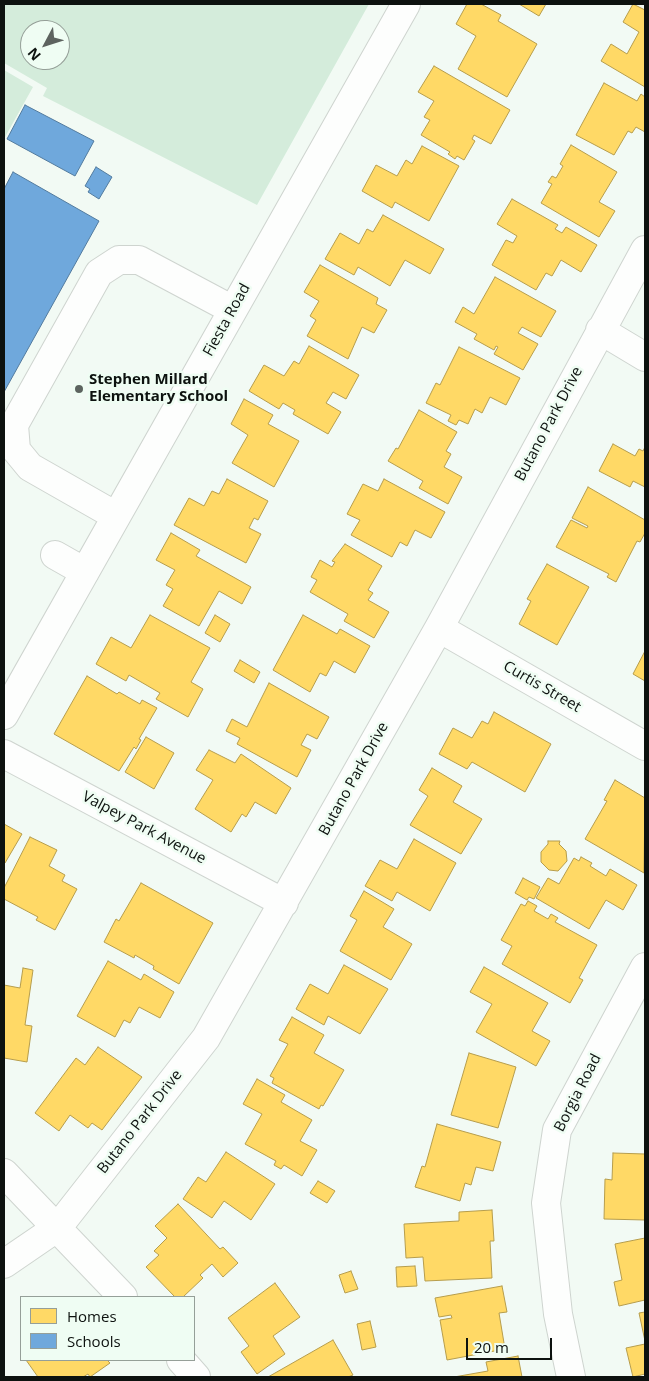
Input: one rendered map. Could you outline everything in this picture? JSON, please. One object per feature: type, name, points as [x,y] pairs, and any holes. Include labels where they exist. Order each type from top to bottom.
[{"type":"street","name":"Fiesta Road","points":[[4,715],[406,4]]},
{"type":"street","name":"Butano Park Drive","points":[[4,1264],[58,1227],[206,1038],[439,628],[645,250]]},
{"type":"street","points":[[116,516],[30,467],[16,450],[14,425],[99,273],[119,260],[139,260],[233,310]]},
{"type":"street","points":[[600,330],[645,357]]},
{"type":"street","points":[[55,556],[84,572]]},
{"type":"street","name":"Curtis Street","points":[[439,628],[645,746]]},
{"type":"street","name":"Valpey Park Avenue","points":[[4,754],[284,903]]},
{"type":"street","name":"Borgia Road","points":[[572,1377],[558,1314],[546,1203],[557,1130],[645,967]]},
{"type":"street","points":[[4,1173],[58,1227],[122,1296]]},
{"type":"street","points":[[182,1361],[196,1377]]},
{"type":"green space","points":[[4,4],[369,4],[257,205],[43,96],[47,88],[4,63]]},
{"type":"green space","points":[[4,70],[33,87],[4,139]]},
{"type":"building: Homes","points":[[467,4],[481,4],[501,15],[498,21],[537,44],[507,97],[458,69],[476,36],[456,24]]},
{"type":"building: Homes","points":[[519,4],[546,4],[539,16]]},
{"type":"building: Homes","points":[[633,4],[645,10],[645,87],[601,61],[611,44],[627,54],[639,32],[623,22]]},
{"type":"building: Homes","points":[[434,66],[510,110],[491,144],[474,135],[472,139],[475,141],[464,160],[457,156],[455,159],[448,154],[450,152],[421,135],[430,120],[424,117],[434,101],[418,92]]},
{"type":"building: Homes","points":[[604,83],[637,101],[641,94],[645,97],[645,132],[636,127],[632,133],[628,131],[614,155],[576,135]]},
{"type":"building: Homes","points":[[571,145],[617,172],[599,202],[615,211],[599,237],[541,203],[552,184],[548,182],[552,176],[556,178],[563,166],[560,164]]},
{"type":"building: Homes","points":[[422,146],[459,166],[429,221],[395,202],[392,208],[362,191],[376,165],[397,176],[406,160],[412,164]]},
{"type":"building: Homes","points":[[512,199],[558,225],[555,229],[562,233],[566,227],[597,245],[581,272],[561,260],[552,276],[546,273],[536,290],[492,265],[506,240],[513,243],[517,236],[497,224]]},
{"type":"building: Homes","points":[[383,215],[444,249],[430,274],[405,260],[390,286],[358,267],[354,275],[325,259],[340,233],[359,244],[367,229],[373,232]]},
{"type":"building: Homes","points":[[320,265],[378,298],[376,304],[387,310],[374,333],[362,327],[348,359],[307,336],[316,320],[310,316],[319,301],[304,292]]},
{"type":"building: Homes","points":[[495,277],[556,311],[541,337],[522,327],[518,333],[538,344],[523,370],[494,354],[498,347],[496,346],[494,350],[474,339],[477,334],[455,322],[463,307],[474,314]]},
{"type":"building: Homes","points":[[309,346],[359,375],[346,399],[333,392],[326,403],[341,412],[328,434],[293,414],[295,410],[283,403],[279,409],[249,391],[264,365],[284,376],[294,361],[299,364]]},
{"type":"building: Homes","points":[[459,347],[520,378],[506,405],[490,397],[482,413],[475,409],[468,424],[459,420],[456,425],[448,421],[451,415],[426,403],[436,383],[440,385]]},
{"type":"building: Homes","points":[[244,399],[273,415],[268,424],[299,441],[274,487],[232,463],[248,435],[231,424]]},
{"type":"building: Homes","points":[[419,410],[457,432],[446,451],[451,454],[444,467],[462,477],[448,504],[419,488],[423,481],[388,461],[396,448],[398,449]]},
{"type":"building: Homes","points":[[613,444],[635,456],[639,449],[643,451],[645,447],[645,487],[633,481],[630,487],[599,471]]},
{"type":"building: Homes","points":[[227,479],[268,501],[258,520],[254,518],[249,528],[261,534],[246,563],[174,525],[189,498],[204,506],[212,491],[219,494]]},
{"type":"building: Homes","points":[[384,479],[445,512],[431,538],[415,530],[407,546],[400,542],[392,557],[351,535],[360,520],[347,514],[363,484],[378,491]]},
{"type":"building: Homes","points":[[588,487],[645,520],[645,533],[640,542],[637,541],[616,582],[607,577],[609,574],[556,547],[571,520],[587,528],[588,526],[572,518]]},
{"type":"building: Homes","points":[[171,533],[200,550],[196,556],[251,587],[242,604],[219,591],[199,626],[163,606],[173,589],[166,585],[175,570],[156,560]]},
{"type":"building: Homes","points":[[345,544],[382,566],[368,590],[373,593],[368,600],[389,612],[374,638],[344,621],[348,614],[310,592],[317,580],[311,577],[320,560],[332,567],[335,562],[332,561]]},
{"type":"building: Homes","points":[[547,564],[589,587],[557,645],[519,624],[531,601],[527,599]]},
{"type":"building: Homes","points":[[150,615],[210,648],[191,682],[203,689],[188,717],[156,699],[160,693],[129,675],[126,681],[96,664],[111,637],[131,648]]},
{"type":"building: Homes","points":[[215,615],[230,624],[220,642],[205,633]]},
{"type":"building: Homes","points":[[303,615],[337,634],[340,629],[370,646],[355,673],[334,661],[326,676],[320,673],[310,692],[273,670]]},
{"type":"building: Homes","points":[[645,651],[645,681],[633,674]]},
{"type":"building: Homes","points":[[240,660],[260,672],[254,683],[234,671]]},
{"type":"building: Homes","points":[[87,676],[117,694],[119,692],[140,704],[142,700],[157,708],[139,739],[141,740],[136,749],[134,747],[119,771],[54,734]]},
{"type":"building: Homes","points":[[269,683],[329,717],[317,739],[307,734],[301,745],[311,750],[297,777],[237,744],[240,738],[226,731],[232,719],[247,727]]},
{"type":"building: Homes","points":[[494,712],[551,744],[525,792],[472,762],[467,769],[439,754],[453,728],[472,738],[482,721],[488,724]]},
{"type":"building: Homes","points":[[146,737],[174,753],[154,789],[125,772]]},
{"type":"building: Homes","points":[[209,750],[235,763],[241,754],[291,788],[276,814],[255,802],[246,817],[242,814],[231,832],[195,809],[213,780],[196,770]]},
{"type":"building: Homes","points":[[432,768],[462,786],[453,802],[482,819],[461,854],[410,825],[428,796],[419,790]]},
{"type":"building: Homes","points":[[615,780],[645,798],[644,873],[585,839],[607,801],[604,800]]},
{"type":"building: Homes","points":[[4,824],[22,834],[5,863],[4,862]]},
{"type":"building: Homes","points":[[30,837],[57,850],[49,866],[65,875],[62,881],[77,889],[55,930],[36,920],[38,917],[4,899],[4,888]]},
{"type":"building: Homes","points":[[414,839],[456,863],[430,911],[397,892],[392,901],[365,886],[380,860],[397,869]]},
{"type":"building: Homes","points":[[548,841],[560,841],[559,844],[566,851],[567,861],[558,871],[549,870],[541,862],[541,852],[548,844]]},
{"type":"building: Homes","points":[[581,857],[592,863],[590,866],[606,876],[610,869],[637,885],[623,910],[606,900],[589,929],[536,898],[548,878],[559,884],[574,858],[579,861]]},
{"type":"building: Homes","points":[[523,878],[540,887],[534,899],[529,897],[527,900],[515,893]]},
{"type":"building: Homes","points":[[141,883],[213,923],[179,984],[153,969],[154,966],[135,955],[134,958],[104,942],[116,919],[119,921]]},
{"type":"building: Homes","points":[[364,891],[394,909],[383,927],[412,944],[391,980],[340,951],[357,920],[350,916]]},
{"type":"building: Homes","points":[[528,901],[537,906],[534,911],[548,919],[551,914],[558,918],[555,922],[597,945],[579,978],[583,980],[570,1003],[502,964],[512,946],[501,940],[521,904],[525,906]]},
{"type":"building: Homes","points":[[108,961],[141,980],[144,974],[174,992],[160,1018],[139,1007],[130,1023],[124,1020],[115,1037],[77,1016]]},
{"type":"building: Homes","points":[[344,965],[388,989],[360,1034],[328,1016],[324,1025],[296,1009],[310,984],[328,994]]},
{"type":"building: Homes","points":[[484,967],[548,1003],[532,1031],[550,1041],[536,1066],[476,1032],[492,1004],[470,992]]},
{"type":"building: Homes","points":[[23,968],[33,970],[25,1025],[32,1026],[27,1062],[4,1058],[4,985],[20,988]]},
{"type":"building: Homes","points":[[292,1017],[324,1035],[314,1053],[344,1070],[323,1106],[321,1105],[319,1109],[272,1083],[274,1078],[270,1076],[288,1044],[279,1040]]},
{"type":"building: Homes","points":[[98,1047],[142,1077],[102,1130],[92,1123],[88,1128],[70,1115],[59,1131],[35,1113],[76,1058],[85,1065]]},
{"type":"building: Homes","points":[[469,1053],[516,1067],[498,1128],[451,1115]]},
{"type":"building: Homes","points":[[257,1079],[285,1095],[281,1102],[312,1120],[300,1141],[317,1150],[302,1176],[284,1165],[281,1169],[274,1165],[276,1161],[245,1144],[262,1114],[243,1104]]},
{"type":"building: Homes","points":[[437,1124],[501,1142],[493,1171],[476,1167],[471,1185],[465,1183],[460,1201],[415,1187],[422,1166],[425,1167]]},
{"type":"building: Homes","points":[[226,1152],[275,1184],[251,1220],[224,1201],[212,1218],[183,1199],[198,1177],[206,1182]]},
{"type":"building: Homes","points":[[613,1153],[645,1154],[645,1220],[604,1219],[605,1179],[612,1180]]},
{"type":"building: Homes","points":[[318,1181],[335,1191],[327,1203],[310,1193]]},
{"type":"building: Homes","points":[[178,1204],[220,1249],[223,1247],[238,1263],[223,1277],[212,1264],[200,1275],[203,1278],[184,1296],[174,1296],[146,1267],[159,1255],[154,1251],[167,1238],[155,1226]]},
{"type":"building: Homes","points":[[492,1210],[494,1241],[490,1241],[492,1278],[425,1281],[423,1257],[406,1258],[404,1224],[459,1221],[459,1212]]},
{"type":"building: Homes","points":[[645,1238],[645,1300],[619,1306],[614,1282],[622,1280],[615,1244]]},
{"type":"building: Homes","points":[[415,1266],[417,1286],[397,1287],[396,1267]]},
{"type":"building: Homes","points":[[351,1271],[358,1289],[345,1293],[339,1275]]},
{"type":"building: Homes","points":[[275,1283],[300,1317],[273,1336],[285,1354],[257,1374],[241,1352],[249,1346],[228,1318]]},
{"type":"building: Homes","points":[[502,1286],[507,1312],[499,1313],[505,1349],[447,1360],[440,1320],[452,1318],[451,1315],[439,1317],[435,1298]]},
{"type":"building: Homes","points":[[645,1312],[645,1341],[639,1313]]},
{"type":"building: Homes","points":[[370,1321],[376,1347],[362,1350],[357,1324]]},
{"type":"building: Homes","points":[[333,1340],[353,1375],[348,1377],[268,1377]]},
{"type":"building: Homes","points":[[645,1344],[645,1374],[633,1377],[626,1348]]},
{"type":"building: Homes","points":[[518,1356],[522,1377],[454,1377],[488,1371],[486,1362]]},
{"type":"building: Homes","points":[[27,1361],[108,1361],[110,1363],[90,1377],[88,1374],[83,1377],[38,1377]]},
{"type":"building: Schools","points":[[25,105],[94,141],[75,176],[7,139]]},
{"type":"building: Schools","points":[[96,167],[112,177],[99,199],[88,192],[90,189],[85,186]]},
{"type":"building: Schools","points":[[13,172],[99,221],[4,392],[4,189]]},
{"type":"place","name":"Stephen Millard Elementary School","points":[[79,389]]}]
